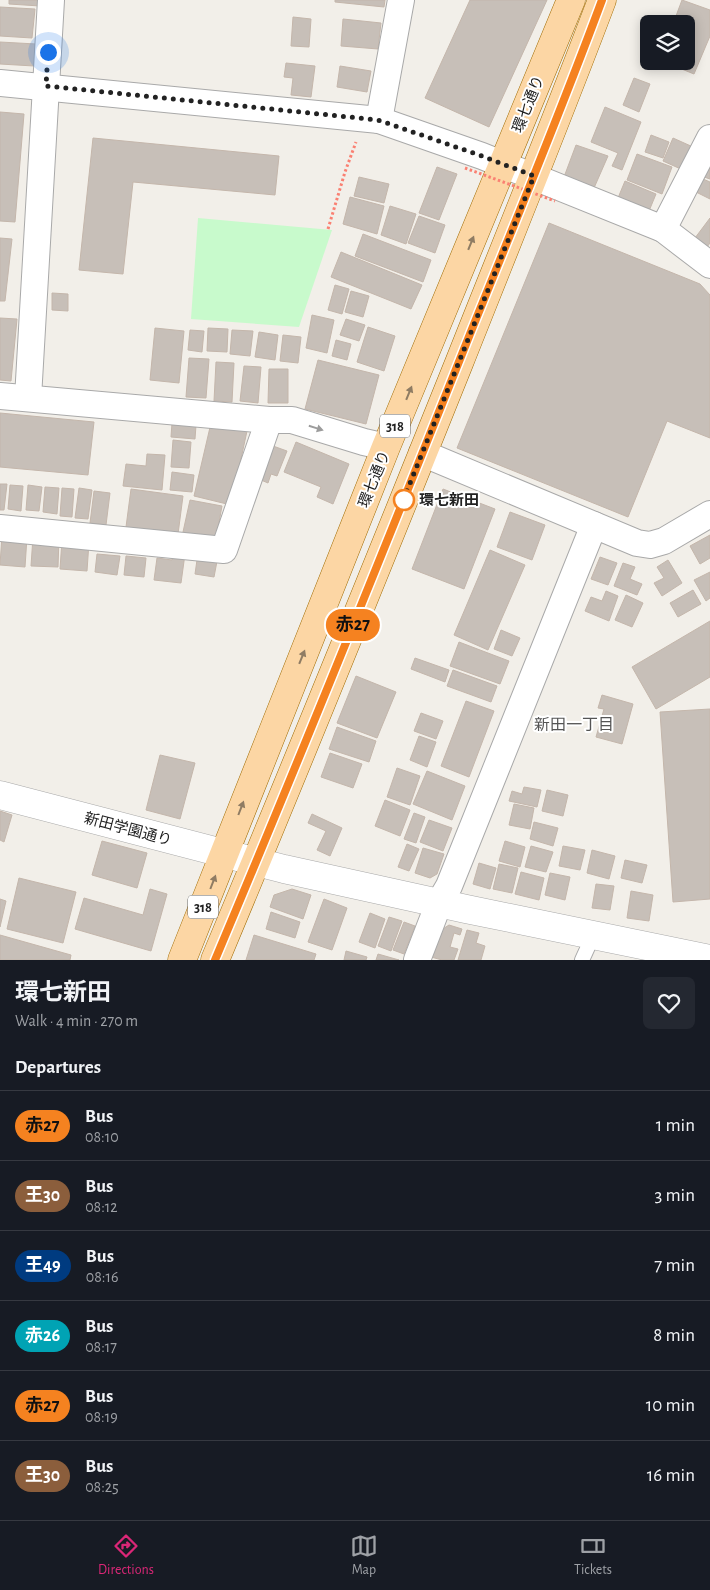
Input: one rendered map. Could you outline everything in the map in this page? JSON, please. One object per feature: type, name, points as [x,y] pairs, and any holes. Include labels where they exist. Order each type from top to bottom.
[{"type":"main road","name":"環七通り","points":[[182,960],[386,447],[571,0]]},
{"type":"main road","name":"318","points":[[215,960],[534,176],[602,0]]},
{"type":"street","points":[[28,398],[51,0]]},
{"type":"street","points":[[369,127],[401,0]]},
{"type":"street","points":[[0,83],[46,86],[369,127],[503,164],[534,176],[663,229],[710,266]]},
{"type":"street","points":[[663,229],[710,138]]},
{"type":"street","points":[[0,396],[268,420],[292,420],[386,447]]},
{"type":"street","points":[[0,528],[224,550],[268,420]]},
{"type":"street","points":[[422,453],[637,543],[650,545],[664,541],[710,514]]},
{"type":"street","points":[[417,960],[439,903],[449,886],[594,525]]},
{"type":"street","name":"新田学園通り","points":[[0,795],[256,862],[439,903],[587,948],[710,959]]},
{"type":"path","points":[[328,229],[345,172],[369,127]]},
{"type":"path","points":[[464,168],[555,201]]},
{"type":"green space","points":[[198,218],[332,230],[299,327],[191,319]]},
{"type":"building","points":[[9,0],[40,0],[40,6],[9,4]]},
{"type":"building","points":[[335,0],[385,0],[384,7],[335,2]]},
{"type":"building","points":[[470,0],[547,0],[489,127],[425,98]]},
{"type":"building","points":[[682,0],[710,10],[710,36],[694,74],[684,70],[695,70],[695,15],[676,15]]},
{"type":"building","points":[[0,7],[35,9],[32,38],[0,36]]},
{"type":"building","points":[[293,17],[311,19],[309,47],[291,46]]},
{"type":"building","points":[[343,19],[381,23],[378,49],[341,46]]},
{"type":"building","points":[[0,42],[36,44],[34,66],[0,64]]},
{"type":"building","points":[[286,63],[315,66],[311,97],[291,95],[293,78],[284,77]]},
{"type":"building","points":[[340,66],[371,71],[367,92],[337,87]]},
{"type":"building","points":[[634,78],[650,84],[639,112],[623,105]]},
{"type":"building","points":[[605,107],[641,122],[622,170],[612,166],[618,153],[591,142]]},
{"type":"building","points":[[0,112],[24,114],[15,222],[0,221]]},
{"type":"building","points":[[651,135],[669,142],[663,158],[645,152]]},
{"type":"building","points":[[93,138],[279,156],[275,195],[133,182],[123,274],[79,270]]},
{"type":"building","points":[[673,138],[693,147],[683,170],[663,161]]},
{"type":"building","points":[[576,145],[608,156],[594,188],[564,177]]},
{"type":"building","points":[[637,154],[672,167],[662,194],[627,180]]},
{"type":"building","points":[[710,165],[710,179],[704,177]]},
{"type":"building","points":[[437,167],[457,174],[439,220],[419,213]]},
{"type":"building","points":[[359,177],[389,184],[384,203],[354,196]]},
{"type":"building","points":[[703,179],[710,182],[710,199],[696,192]]},
{"type":"building","points":[[625,181],[656,194],[649,211],[618,198]]},
{"type":"building","points":[[350,197],[384,206],[377,234],[343,224]]},
{"type":"building","points":[[390,206],[416,214],[406,244],[381,235]]},
{"type":"building","points":[[419,216],[445,225],[435,253],[408,243]]},
{"type":"building","points":[[710,218],[710,243],[704,251],[692,242]]},
{"type":"building","points":[[549,223],[700,284],[710,295],[710,438],[667,421],[628,517],[457,448]]},
{"type":"building","points":[[363,234],[431,260],[423,282],[355,256]]},
{"type":"building","points":[[0,238],[12,239],[5,301],[0,301]]},
{"type":"building","points":[[341,252],[422,285],[411,309],[331,277]]},
{"type":"building","points":[[335,285],[349,289],[342,314],[328,310]]},
{"type":"building","points":[[351,291],[369,296],[363,317],[345,312]]},
{"type":"building","points":[[52,293],[68,294],[68,311],[52,310]]},
{"type":"building","points":[[312,315],[334,320],[327,353],[306,348]]},
{"type":"building","points":[[0,318],[17,319],[11,381],[0,380]]},
{"type":"building","points":[[346,319],[365,325],[359,341],[340,335]]},
{"type":"building","points":[[368,327],[395,336],[384,371],[357,362]]},
{"type":"building","points":[[155,328],[184,331],[179,383],[150,380]]},
{"type":"building","points":[[208,328],[228,329],[227,352],[207,351]]},
{"type":"building","points":[[190,330],[204,331],[202,352],[188,350]]},
{"type":"building","points":[[232,330],[253,331],[250,356],[230,354]]},
{"type":"building","points":[[259,332],[278,335],[275,360],[255,357]]},
{"type":"building","points":[[283,335],[301,337],[298,363],[280,361]]},
{"type":"building","points":[[336,340],[351,344],[347,360],[332,356]]},
{"type":"building","points":[[189,358],[209,359],[206,398],[186,397]]},
{"type":"building","points":[[318,360],[379,375],[366,424],[305,409]]},
{"type":"building","points":[[216,362],[234,363],[232,402],[214,401]]},
{"type":"building","points":[[244,366],[261,367],[258,403],[240,401]]},
{"type":"building","points":[[269,369],[288,369],[288,403],[268,403]]},
{"type":"building","points":[[0,413],[94,422],[88,475],[0,467]]},
{"type":"building","points":[[172,423],[196,425],[195,439],[171,437]]},
{"type":"building","points":[[211,423],[247,431],[231,505],[194,496]]},
{"type":"building","points":[[173,440],[191,442],[189,468],[171,467]]},
{"type":"building","points":[[296,442],[349,464],[333,504],[317,497],[321,487],[284,472]]},
{"type":"building","points":[[273,446],[287,451],[277,476],[271,474],[268,483],[254,477]]},
{"type":"building","points":[[147,454],[165,455],[162,490],[123,486],[126,464],[146,466]]},
{"type":"building","points":[[172,472],[194,475],[192,492],[170,490]]},
{"type":"building","points":[[0,484],[7,484],[4,510],[0,510]]},
{"type":"building","points":[[10,485],[23,486],[21,511],[8,509]]},
{"type":"building","points":[[28,485],[42,487],[39,511],[26,510]]},
{"type":"building","points":[[45,487],[59,488],[57,514],[43,512]]},
{"type":"building","points":[[62,488],[74,489],[72,517],[60,516]]},
{"type":"building","points":[[79,488],[92,490],[88,519],[75,518]]},
{"type":"building","points":[[131,489],[183,496],[178,534],[126,527]]},
{"type":"building","points":[[443,489],[495,509],[464,589],[412,569]]},
{"type":"building","points":[[94,491],[110,493],[106,525],[90,523]]},
{"type":"building","points":[[190,500],[222,506],[216,539],[183,532]]},
{"type":"building","points":[[510,512],[545,525],[532,560],[497,547]]},
{"type":"building","points":[[2,535],[27,537],[25,567],[0,565]]},
{"type":"building","points":[[710,535],[710,558],[700,564],[690,546]]},
{"type":"building","points":[[33,537],[59,538],[58,567],[31,566]]},
{"type":"building","points":[[62,540],[89,542],[87,571],[60,569]]},
{"type":"building","points":[[490,550],[525,565],[488,650],[454,635]]},
{"type":"building","points":[[173,552],[185,554],[181,583],[154,580],[157,558],[172,560]]},
{"type":"building","points":[[198,553],[218,556],[214,577],[195,574]]},
{"type":"building","points":[[97,554],[120,556],[117,575],[95,572]]},
{"type":"building","points":[[126,556],[146,558],[144,577],[124,575]]},
{"type":"building","points":[[600,557],[617,563],[608,585],[591,579]]},
{"type":"building","points":[[668,560],[682,583],[662,596],[654,583],[664,578],[657,567]]},
{"type":"building","points":[[623,563],[635,567],[630,579],[642,584],[637,595],[614,586]]},
{"type":"building","points":[[710,572],[710,598],[706,601],[694,580]]},
{"type":"building","points":[[693,590],[701,604],[678,617],[670,603]]},
{"type":"building","points":[[606,591],[618,596],[609,621],[585,611],[591,597],[602,601]]},
{"type":"building","points":[[626,595],[643,603],[632,627],[615,620]]},
{"type":"building","points":[[710,621],[710,677],[656,709],[632,667]]},
{"type":"building","points":[[501,630],[520,638],[512,656],[494,649]]},
{"type":"building","points":[[459,642],[509,661],[500,684],[450,666]]},
{"type":"building","points":[[415,658],[449,670],[445,682],[411,669]]},
{"type":"building","points":[[453,670],[497,686],[491,702],[447,686]]},
{"type":"building","points":[[356,676],[396,692],[377,738],[337,723]]},
{"type":"building","points":[[602,695],[633,704],[622,744],[596,737],[604,709],[598,708]]},
{"type":"building","points":[[466,701],[494,711],[469,777],[441,766]]},
{"type":"building","points":[[710,709],[710,899],[673,902],[660,712]]},
{"type":"building","points":[[421,713],[443,721],[436,739],[414,731]]},
{"type":"building","points":[[337,727],[376,741],[369,762],[329,749]]},
{"type":"building","points":[[419,736],[436,742],[427,767],[410,760]]},
{"type":"building","points":[[330,753],[362,764],[353,788],[321,777]]},
{"type":"building","points":[[160,755],[195,763],[180,819],[146,810]]},
{"type":"building","points":[[397,768],[420,776],[410,805],[387,797]]},
{"type":"building","points":[[427,771],[465,786],[452,820],[413,804]]},
{"type":"building","points":[[524,787],[541,790],[537,807],[509,801],[512,791],[522,794]]},
{"type":"building","points":[[547,790],[568,795],[563,816],[542,811]]},
{"type":"building","points":[[385,800],[410,810],[400,836],[375,826]]},
{"type":"building","points":[[514,804],[534,808],[530,829],[509,825]]},
{"type":"building","points":[[0,811],[12,815],[4,842],[0,840]]},
{"type":"building","points":[[414,813],[425,817],[416,843],[404,839]]},
{"type":"building","points":[[312,814],[342,828],[330,856],[317,850],[326,831],[308,823]]},
{"type":"building","points":[[429,820],[452,828],[443,851],[420,842]]},
{"type":"building","points":[[534,822],[558,828],[553,846],[530,839]]},
{"type":"building","points":[[102,841],[147,853],[137,888],[92,875]]},
{"type":"building","points":[[505,841],[525,847],[520,867],[499,861]]},
{"type":"building","points":[[407,844],[419,849],[409,871],[398,867]]},
{"type":"building","points":[[531,846],[553,852],[546,872],[525,867]]},
{"type":"building","points":[[563,846],[585,850],[580,870],[559,866]]},
{"type":"building","points":[[423,848],[444,854],[437,874],[430,878],[415,873]]},
{"type":"building","points":[[592,850],[615,856],[609,879],[587,873]]},
{"type":"building","points":[[625,860],[647,865],[642,883],[621,878]]},
{"type":"building","points":[[479,863],[496,868],[490,889],[473,884]]},
{"type":"building","points":[[499,864],[518,868],[512,893],[493,889]]},
{"type":"building","points":[[521,872],[544,878],[539,900],[515,894]]},
{"type":"building","points":[[550,873],[570,877],[565,900],[545,895]]},
{"type":"building","points":[[19,878],[76,892],[63,943],[7,929]]},
{"type":"building","points":[[596,884],[614,886],[610,910],[592,908]]},
{"type":"building","points":[[150,889],[167,894],[151,951],[75,929],[84,898],[143,915]]},
{"type":"building","points":[[292,889],[311,895],[303,919],[270,907],[274,895]]},
{"type":"building","points":[[631,891],[653,895],[649,921],[627,918]]},
{"type":"building","points":[[0,899],[6,901],[0,927]]},
{"type":"building","points":[[324,899],[347,908],[332,950],[308,942]]},
{"type":"building","points":[[271,912],[300,922],[295,938],[266,929]]},
{"type":"building","points":[[370,913],[385,919],[375,948],[359,942]]},
{"type":"building","points":[[389,917],[402,921],[391,951],[378,946]]},
{"type":"building","points":[[404,922],[415,926],[404,954],[393,950]]},
{"type":"building","points":[[449,925],[462,929],[460,935],[454,933],[450,947],[458,949],[454,960],[442,960],[431,957],[438,932]]},
{"type":"building","points":[[467,930],[479,933],[476,943],[485,946],[481,960],[458,960]]},
{"type":"building","points":[[0,935],[71,955],[70,960],[0,960]]},
{"type":"building","points":[[254,935],[316,954],[314,960],[246,960]]},
{"type":"building","points":[[346,951],[367,957],[366,960],[344,960]]},
{"type":"building","points":[[378,954],[399,960],[376,960]]},
{"type":"bus line","name":"赤27","points":[[215,960],[422,453],[602,0]]},
{"type":"place","name":"環七新田","points":[[404,500]]},
{"type":"district","name":"新田一丁目","points":[[574,724]]},
{"type":"route","points":[[48,52],[46,86],[378,120],[534,176],[400,508],[404,500]]}]
